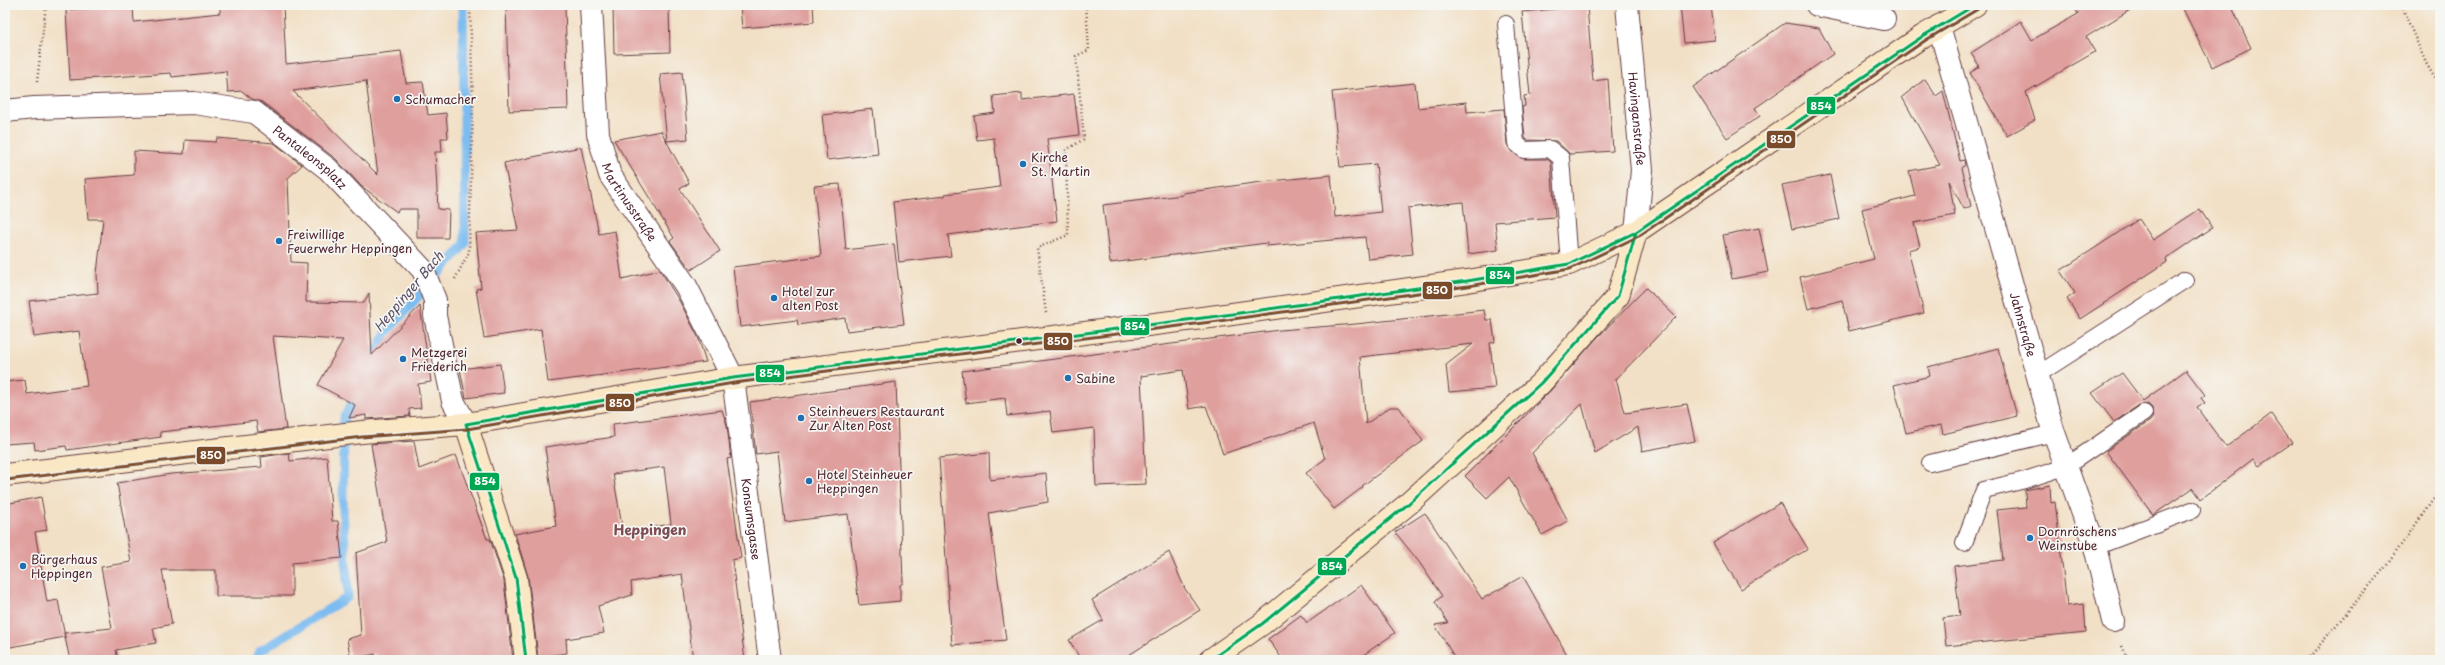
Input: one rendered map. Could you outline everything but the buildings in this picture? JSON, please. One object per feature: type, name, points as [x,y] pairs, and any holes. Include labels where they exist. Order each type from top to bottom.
[{"type":"main road","points":[[5,475],[316,437],[466,424],[733,378],[1218,316],[1467,281],[1569,264],[1636,232],[1939,26],[1975,5]]},
{"type":"main road","points":[[1210,660],[1262,624],[1408,504],[1541,383],[1618,296],[1636,232]]},
{"type":"main road","points":[[466,424],[516,578],[526,660]]},
{"type":"street","name":"Martinusstraße","points":[[591,5],[598,134],[610,175],[686,286],[733,378]]},
{"type":"street","name":"Havinganstraße","points":[[1628,5],[1642,170],[1636,232]]},
{"type":"street","points":[[1817,5],[1884,19]]},
{"type":"street","name":"Jahnstraße","points":[[1939,26],[2037,375],[2065,466],[2095,547],[2113,621]]},
{"type":"street","name":"Pantaleonsplatz","points":[[5,111],[34,108],[194,103],[254,112],[328,169],[423,270],[435,308],[453,401],[466,424]]},
{"type":"street","name":"Konsumsgasse","points":[[733,378],[770,660]]},
{"type":"lane","points":[[1506,24],[1516,143],[1524,150],[1550,149],[1561,158],[1569,264]]},
{"type":"lane","points":[[2037,375],[2185,280]]},
{"type":"lane","points":[[1964,543],[1984,490],[2025,480],[2065,466],[2144,412]]},
{"type":"lane","points":[[1930,463],[2054,433]]},
{"type":"lane","points":[[2095,547],[2192,510]]},
{"type":"path","points":[[34,108],[46,5]]},
{"type":"path","points":[[435,308],[469,252],[473,105],[470,5]]},
{"type":"path","points":[[1049,337],[1037,248],[1068,235],[1066,150],[1084,139],[1076,56],[1089,50],[1086,5]]},
{"type":"path","points":[[2400,5],[2426,63],[2440,87]]},
{"type":"path","points":[[2307,660],[2387,565],[2440,490]]},
{"type":"waterway","name":"Heppinger Bach","points":[[373,359],[386,333],[465,244],[463,5]]},
{"type":"waterway","name":"Heppinger Bach","points":[[256,660],[260,651],[348,597],[343,510],[344,418],[357,392]]},
{"type":"transit line","name":"854","points":[[526,660],[516,578],[466,424],[733,378],[1218,316],[1467,281],[1569,264],[1636,232],[1923,36],[1975,5]]},
{"type":"transit line","name":"850","points":[[6,480],[362,437],[467,429],[734,383],[1219,321],[1468,286],[1570,269],[1639,236],[1926,40],[1978,9]]},
{"type":"transit line","name":"854","points":[[1210,660],[1262,624],[1408,504],[1541,383],[1618,296],[1636,232]]},
{"type":"place","name":"Schumacher","points":[[397,99]]},
{"type":"place","name":"Kirche St. Martin","points":[[1023,164]]},
{"type":"place","name":"Freiwillige Feuerwehr Heppingen","points":[[279,241]]},
{"type":"place","name":"Hotel zur alten Post","points":[[774,298]]},
{"type":"place","name":"Metzgerei Friederich","points":[[403,359]]},
{"type":"place","name":"Sabine","points":[[1068,378]]},
{"type":"place","name":"Steinheuers Restaurant Zur Alten Post","points":[[801,418]]},
{"type":"place","name":"Hotel Steinheuer Heppingen","points":[[809,481]]},
{"type":"place","name":"Dornröschens Weinstube","points":[[2030,538]]},
{"type":"place","name":"Bürgerhaus Heppingen","points":[[23,566]]},
{"type":"district","name":"Heppingen","points":[[650,529]]}]
